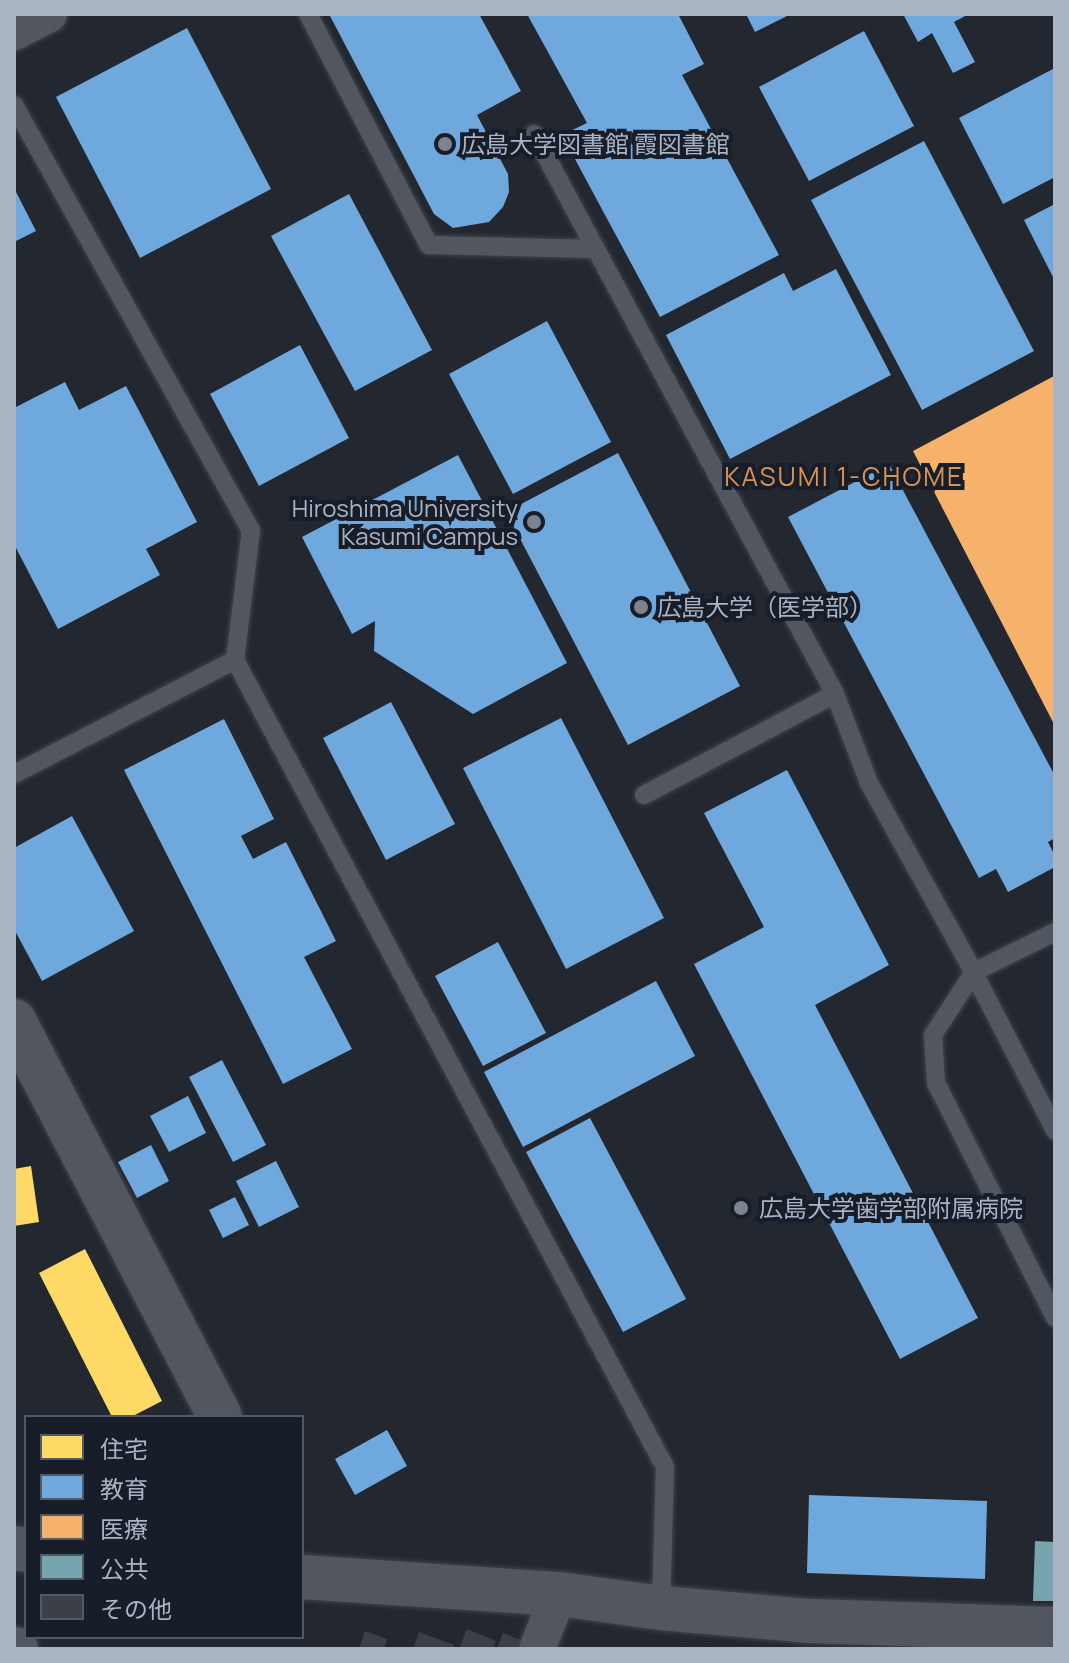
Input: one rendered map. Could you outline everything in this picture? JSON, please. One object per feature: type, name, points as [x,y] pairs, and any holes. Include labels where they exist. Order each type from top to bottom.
[{"type":"street","points":[[14,32],[49,14]]},
{"type":"street","points":[[14,1021],[219,1415]]},
{"type":"street","points":[[304,1577],[559,1594],[922,1637],[1055,1629]]},
{"type":"street","points":[[537,1649],[559,1594]]},
{"type":"lane","points":[[308,14],[429,245],[595,249]]},
{"type":"lane","points":[[14,105],[251,530],[235,660],[665,1467],[661,1608]]},
{"type":"lane","points":[[534,134],[835,694],[869,783],[974,972],[1055,1130]]},
{"type":"lane","points":[[14,774],[235,660]]},
{"type":"lane","points":[[644,795],[835,694]]},
{"type":"lane","points":[[1055,932],[974,972],[933,1035],[936,1083],[1055,1318]]},
{"type":"building: 住宅","points":[[31,1166],[39,1222],[14,1226],[14,1169]]},
{"type":"building: 住宅","points":[[85,1249],[162,1401],[135,1415],[111,1415],[39,1273]]},
{"type":"building: 教育","name":"広島大学図書館 霞図書館","points":[[479,14],[521,91],[477,115],[508,174],[509,192],[503,207],[489,222],[453,228],[434,214],[330,16]]},
{"type":"building: 教育","points":[[527,14],[678,14],[704,64],[682,75],[779,255],[660,317],[562,135],[587,123]]},
{"type":"building: 教育","points":[[746,14],[791,14],[755,32]]},
{"type":"building: 教育","points":[[903,14],[969,14],[954,22],[975,62],[953,73],[932,33],[918,42]]},
{"type":"building: 教育","points":[[187,28],[271,189],[140,258],[56,97]]},
{"type":"building: 教育","points":[[864,31],[914,126],[809,181],[759,87]]},
{"type":"building: 教育","points":[[1055,68],[1055,177],[1003,204],[959,118]]},
{"type":"building: 教育","points":[[924,141],[1034,351],[922,410],[811,200]]},
{"type":"building: 教育","points":[[14,188],[36,231],[14,242]]},
{"type":"building: 教育","points":[[349,194],[432,350],[355,391],[271,236]]},
{"type":"building: 教育","points":[[1055,204],[1055,281],[1024,220]]},
{"type":"building: 教育","points":[[836,269],[891,375],[730,459],[666,335],[784,273],[793,291]]},
{"type":"building: 教育","points":[[547,321],[611,442],[513,494],[449,374]]},
{"type":"building: 教育","points":[[300,345],[349,438],[259,486],[210,394]]},
{"type":"building: 教育","points":[[65,382],[79,410],[126,386],[197,522],[146,549],[160,575],[58,629],[14,544],[14,408]]},
{"type":"building: 教育","points":[[618,453],[740,686],[628,745],[506,512]]},
{"type":"building: 教育","points":[[458,455],[567,663],[473,714],[374,651],[375,621],[352,634],[302,537]]},
{"type":"building: 教育","points":[[889,464],[1055,776],[1055,838],[1048,842],[1055,856],[1055,867],[1008,892],[996,869],[979,878],[788,517]]},
{"type":"building: 教育","points":[[391,702],[455,824],[386,860],[323,738]]},
{"type":"building: 教育","points":[[561,718],[664,918],[566,969],[463,768]]},
{"type":"building: 教育","points":[[224,719],[274,819],[241,836],[253,859],[286,842],[336,941],[304,957],[352,1049],[283,1084],[124,770]]},
{"type":"building: 教育","points":[[787,770],[889,965],[815,1005],[978,1318],[900,1359],[694,964],[764,927],[704,813]]},
{"type":"building: 教育","points":[[72,816],[134,931],[42,981],[14,929],[14,848]]},
{"type":"building: 教育","points":[[498,942],[546,1033],[483,1066],[435,976]]},
{"type":"building: 教育","points":[[656,981],[695,1056],[523,1147],[484,1072]]},
{"type":"building: 教育","points":[[222,1060],[266,1145],[233,1162],[189,1077]]},
{"type":"building: 教育","points":[[188,1096],[206,1133],[169,1152],[150,1116]]},
{"type":"building: 教育","points":[[590,1118],[686,1299],[623,1332],[526,1152]]},
{"type":"building: 教育","points":[[151,1145],[169,1181],[137,1198],[118,1162]]},
{"type":"building: 教育","points":[[276,1161],[299,1207],[259,1227],[236,1181]]},
{"type":"building: 教育","points":[[235,1197],[249,1225],[223,1238],[209,1210]]},
{"type":"building: 教育","points":[[387,1430],[407,1466],[355,1495],[335,1459]]},
{"type":"building: 教育","points":[[809,1495],[987,1501],[985,1579],[807,1573]]},
{"type":"building: 医療","points":[[1055,378],[1055,726],[913,451]]},
{"type":"building: 公共","points":[[1035,1541],[1055,1542],[1055,1601],[1033,1601]]},
{"type":"building: その他","points":[[467,1629],[496,1641],[492,1649],[459,1649]]},
{"type":"building: その他","points":[[365,1631],[387,1639],[384,1649],[359,1649]]},
{"type":"building: その他","points":[[419,1632],[454,1645],[453,1649],[413,1649]]},
{"type":"building: その他","points":[[503,1633],[521,1640],[518,1649],[497,1649]]},
{"type":"place","name":"広島大学図書館 霞図書館","points":[[445,144]]},
{"type":"place","name":"Hiroshima University Kasumi Campus","points":[[534,522]]},
{"type":"place","name":"広島大学（医学部）","points":[[641,607]]},
{"type":"place","name":"広島大学歯学部附属病院","points":[[741,1208]]},
{"type":"district","name":"KASUMI 1-CHOME","points":[[844,477]]}]
